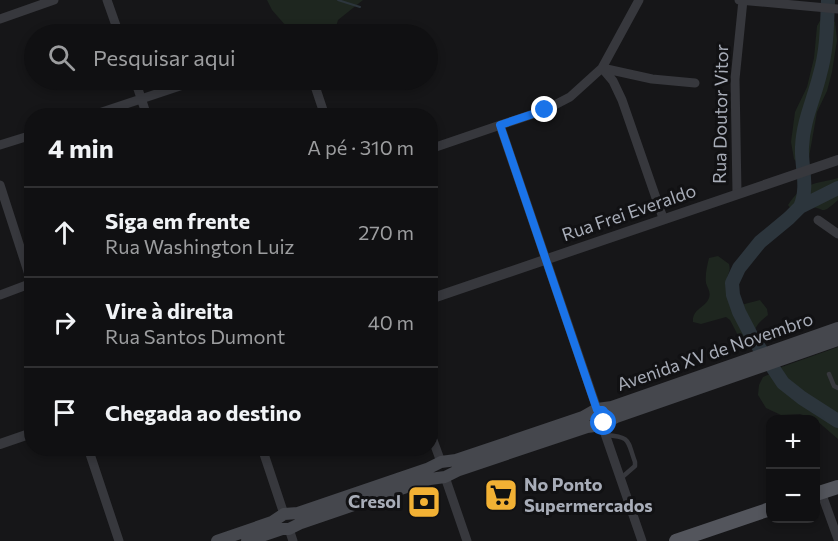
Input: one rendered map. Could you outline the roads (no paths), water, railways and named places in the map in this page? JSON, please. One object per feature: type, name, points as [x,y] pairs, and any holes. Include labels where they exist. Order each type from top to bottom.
[{"type":"main road","name":"Avenida XV de Novembro","points":[[781,354],[838,328]]},
{"type":"main road","name":"Avenida XV de Novembro","points":[[246,541],[287,524],[443,469],[600,420],[754,363],[838,340]]},
{"type":"main road","points":[[820,492],[838,487]]},
{"type":"main road","points":[[676,541],[766,511]]},
{"type":"main road","name":"Avenida XV de Novembro","points":[[217,541],[287,524]]},
{"type":"street","points":[[0,19],[54,0]]},
{"type":"street","points":[[107,0],[115,24]]},
{"type":"street","points":[[438,146],[545,110],[570,97],[602,68],[639,0]]},
{"type":"street","points":[[737,0],[803,3],[815,8],[838,9]]},
{"type":"street","name":"Rua Doutor Vitor","points":[[737,193],[735,79],[743,0]]},
{"type":"street","points":[[602,68],[652,79],[695,82]]},
{"type":"street","points":[[602,68],[613,81],[622,100],[663,218]]},
{"type":"street","points":[[138,90],[144,108]]},
{"type":"street","points":[[114,108],[168,90]]},
{"type":"street","points":[[316,90],[322,108]]},
{"type":"street","points":[[500,125],[642,541]]},
{"type":"street","points":[[0,145],[24,138]]},
{"type":"street","name":"Rua Frei Everaldo","points":[[438,296],[838,160]]},
{"type":"street","points":[[0,185],[24,262]]},
{"type":"street","points":[[818,220],[838,234]]},
{"type":"street","points":[[0,295],[24,286]]},
{"type":"street","points":[[0,444],[24,436]]},
{"type":"street","points":[[438,455],[467,541]]},
{"type":"street","points":[[91,456],[119,541]]},
{"type":"street","points":[[265,456],[287,524]]},
{"type":"street","points":[[820,498],[838,539]]},
{"type":"lane","points":[[829,374],[834,386],[838,388]]},
{"type":"lane","points":[[600,420],[627,440],[634,466],[620,479]]},
{"type":"waterway","points":[[338,0],[360,7]]},
{"type":"waterway","points":[[800,207],[804,192],[803,137],[824,56],[828,0]]},
{"type":"waterway","points":[[838,188],[800,207],[760,242],[739,268],[732,283],[733,295],[739,312],[752,337],[783,383],[838,421]]},
{"type":"place","name":"No Ponto Supermercados","points":[[501,495]]},
{"type":"place","name":"Cresol","points":[[424,502]]}]
